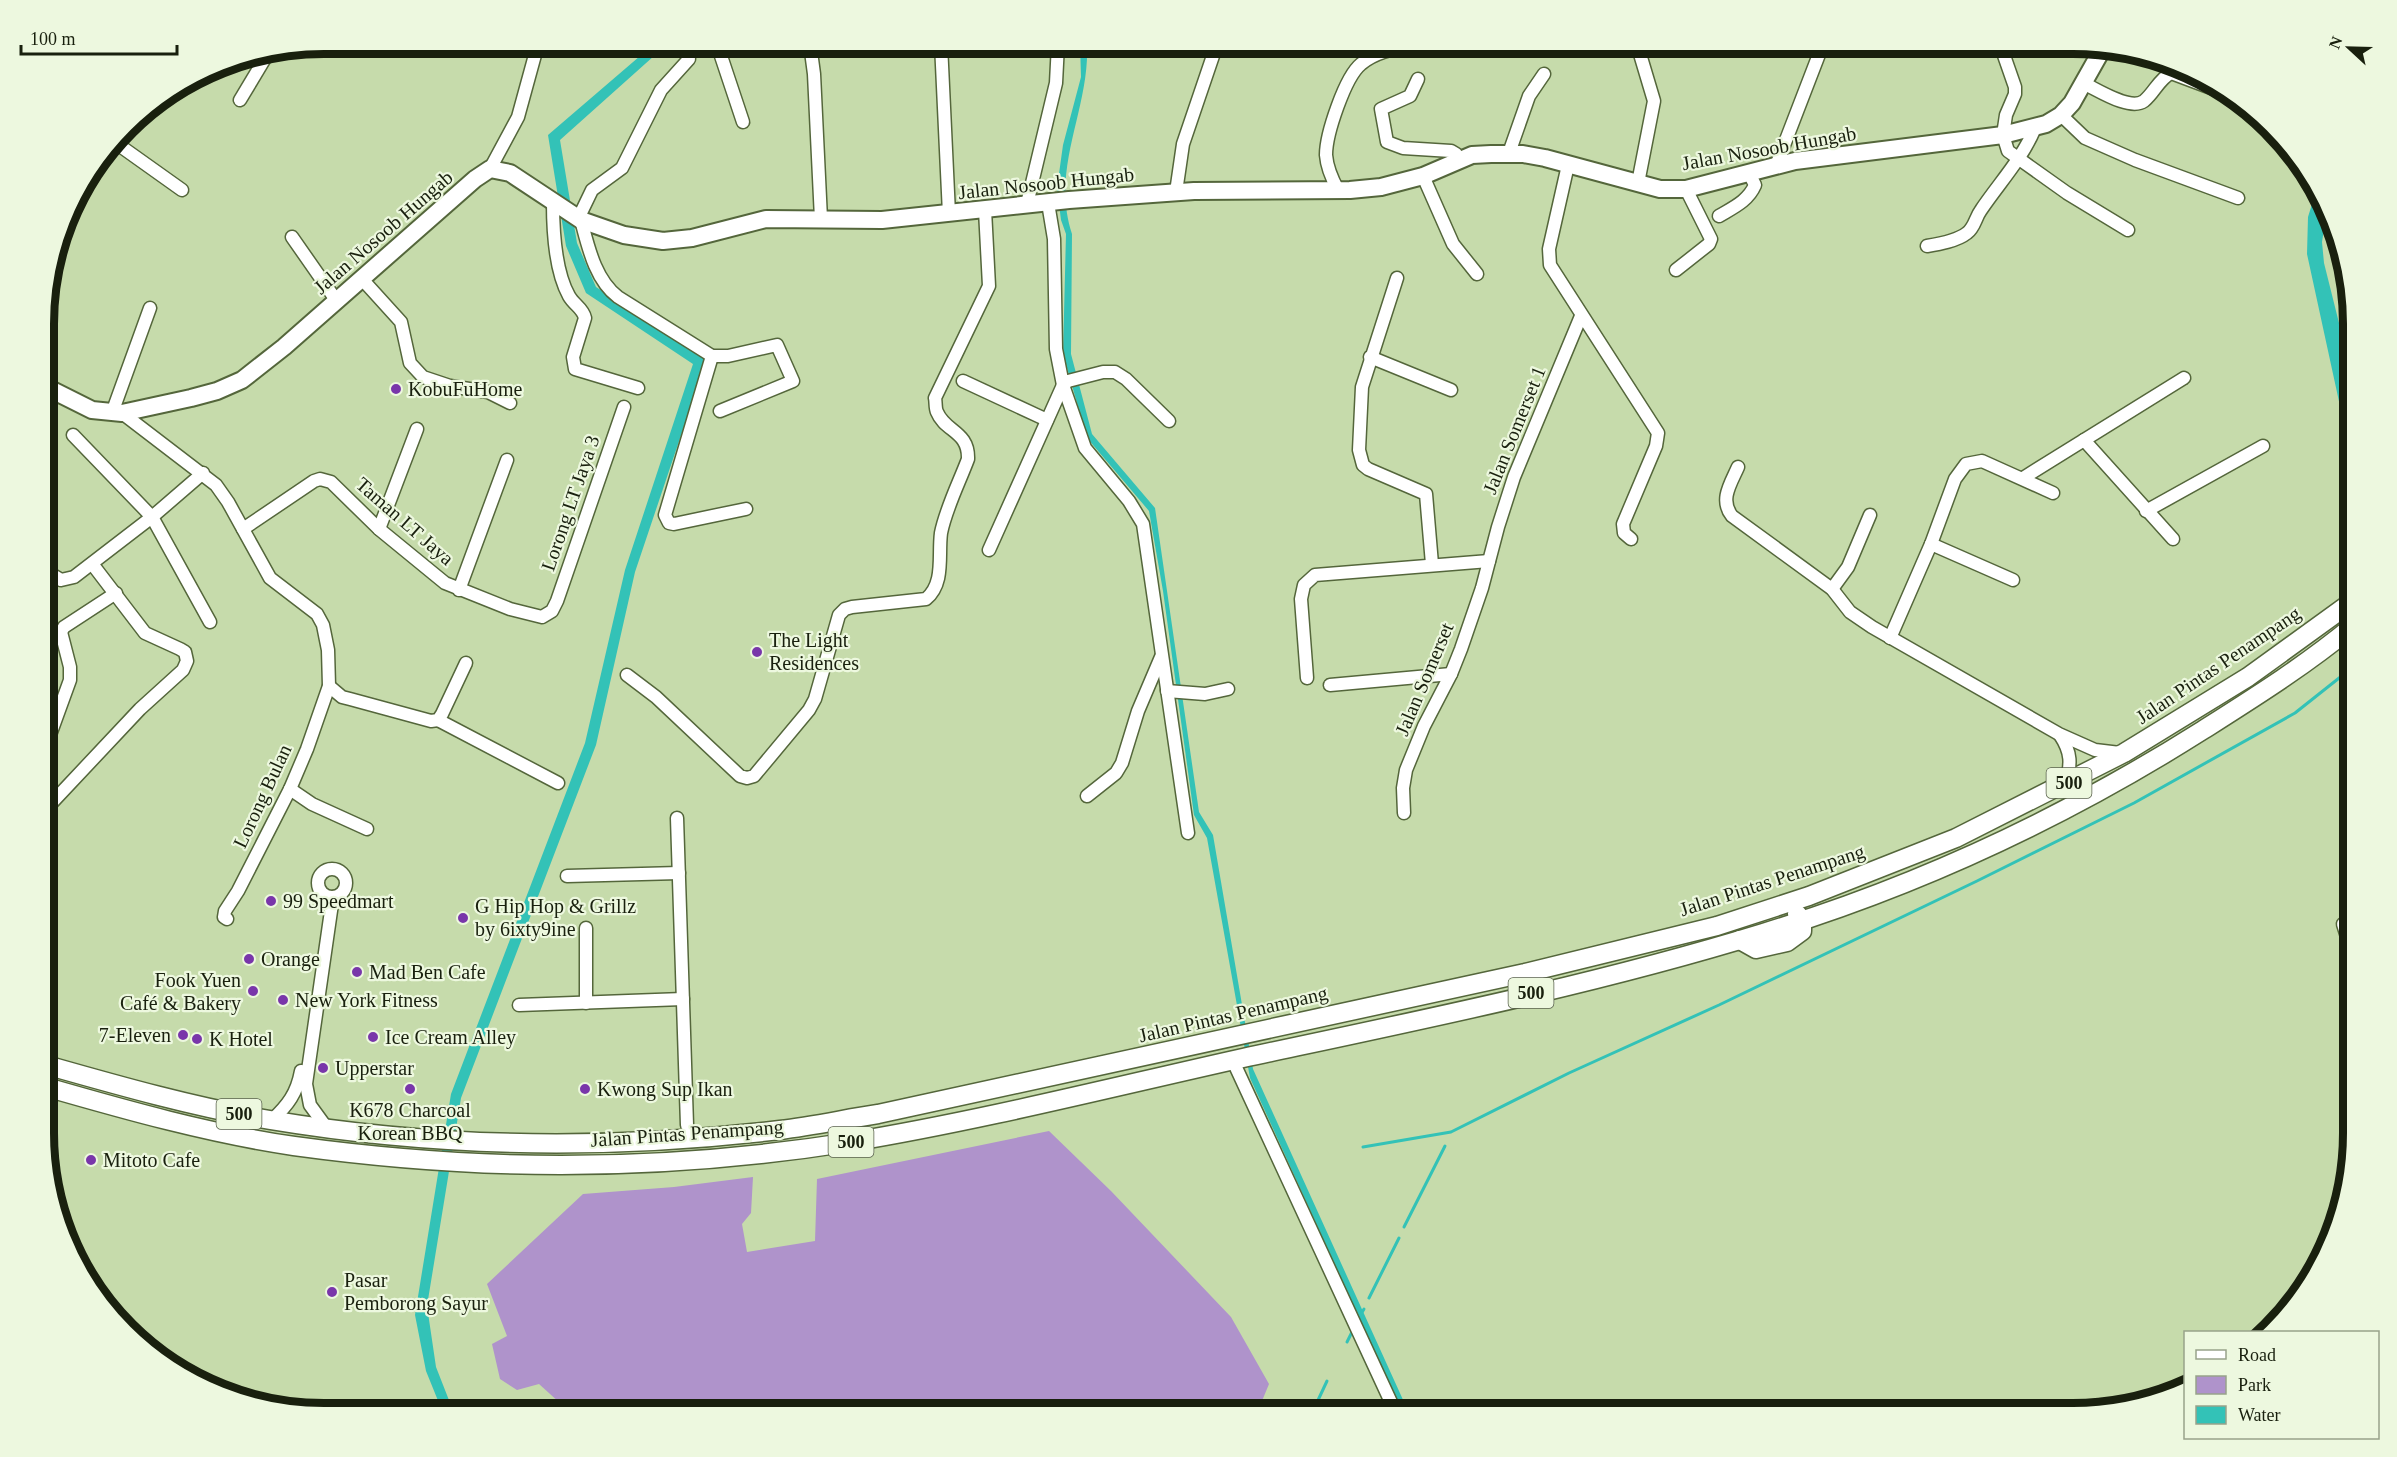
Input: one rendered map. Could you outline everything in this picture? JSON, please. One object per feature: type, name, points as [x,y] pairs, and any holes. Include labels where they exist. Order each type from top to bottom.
[{"type":"main road","name":"Jalan Nosoob Hungab","points":[[54,391],[83,406],[117,413],[191,398],[217,391],[242,380],[284,347],[475,178],[490,169],[510,173],[578,218],[624,235],[663,241],[699,237],[760,219],[882,220],[1027,204],[1176,192],[1338,190],[1381,187],[1423,176],[1472,155],[1509,153],[1545,158],[1660,189],[1686,189],[1815,158],[2003,135],[2035,128],[2061,115],[2072,103],[2085,84],[2099,55]]},
{"type":"main road","name":"Jalan Pintas Penampang","points":[[54,1067],[174,1099],[272,1120],[437,1140],[529,1144],[627,1141],[780,1130],[878,1114],[1536,971],[1717,926],[1758,913],[1896,863],[1956,838],[2067,784],[2124,753],[2248,677],[2343,608]]},
{"type":"main road","name":"Jalan Pintas Penampang","points":[[54,1089],[155,1117],[290,1145],[433,1160],[562,1165],[660,1162],[776,1152],[937,1126],[1048,1103],[1642,968],[1802,920],[1912,880],[2084,800],[2134,773],[2246,703],[2313,658],[2343,634]]},
{"type":"main road","points":[[2010,812],[2020,820],[2031,820],[2064,802],[2084,800]]},
{"type":"main road","points":[[1758,913],[1773,917],[1793,912],[1802,920]]},
{"type":"street","points":[[490,169],[518,117],[535,54]]},
{"type":"street","points":[[720,54],[743,122]]},
{"type":"street","points":[[811,54],[821,219]]},
{"type":"street","points":[[941,54],[949,214]]},
{"type":"street","points":[[1027,204],[1056,83],[1057,54]]},
{"type":"street","points":[[1176,192],[1183,144],[1214,54]]},
{"type":"street","points":[[1338,190],[1327,164],[1327,145],[1353,73],[1362,63],[1378,54]]},
{"type":"street","points":[[1638,183],[1654,101],[1639,54]]},
{"type":"street","points":[[1776,166],[1819,54]]},
{"type":"street","points":[[2003,54],[2014,87],[2003,135],[2008,151],[2067,193],[2128,230]]},
{"type":"street","points":[[689,58],[661,90],[622,168],[592,190],[578,218],[601,278],[610,291],[712,356],[728,356],[777,345],[793,381],[720,411]]},
{"type":"street","points":[[240,100],[264,61]]},
{"type":"street","points":[[1509,153],[1529,96],[1544,74]]},
{"type":"street","points":[[2085,84],[2121,101],[2139,103],[2164,76],[2174,74]]},
{"type":"street","points":[[1418,78],[1410,96],[1381,109],[1387,142],[1403,148],[1451,151],[1460,160]]},
{"type":"street","points":[[2061,115],[2085,138],[2144,164],[2238,198]]},
{"type":"street","points":[[1927,246],[1968,233],[1975,225],[1979,212],[2019,158],[2035,128]]},
{"type":"street","points":[[121,146],[182,190]]},
{"type":"street","points":[[1568,165],[1548,259],[1553,273],[1658,433],[1656,446],[1623,524],[1624,533],[1631,539]]},
{"type":"street","points":[[1719,216],[1743,202],[1752,193],[1755,185],[1749,173]]},
{"type":"street","points":[[1423,176],[1453,244],[1478,274]]},
{"type":"street","points":[[1676,270],[1709,244],[1711,239],[1686,189]]},
{"type":"street","points":[[1057,202],[1054,239],[1056,349],[1085,448],[1129,501],[1143,524],[1188,833]]},
{"type":"street","points":[[556,205],[556,250],[562,275],[569,297],[581,309],[585,318],[573,357],[575,369],[638,388]]},
{"type":"street","points":[[627,675],[656,698],[741,776],[747,778],[754,776],[809,710],[815,699],[836,623],[845,609],[926,599],[934,592],[938,583],[942,532],[968,459],[965,441],[938,415],[935,398],[989,286],[985,210]]},
{"type":"street","points":[[292,237],[336,300]]},
{"type":"street","points":[[1397,278],[1362,387],[1359,450],[1363,465],[1375,474],[1426,494],[1432,564]]},
{"type":"street","points":[[362,279],[401,322],[411,363],[423,377],[450,386],[488,392],[510,403]]},
{"type":"street","points":[[117,413],[150,308]]},
{"type":"street","name":"Jalan Somerset 1","points":[[1488,561],[1514,477],[1581,316]]},
{"type":"street","points":[[712,356],[665,515],[669,523],[674,524],[741,512],[746,509]]},
{"type":"street","points":[[1370,357],[1451,390]]},
{"type":"street","points":[[989,550],[1066,383],[1103,372],[1115,372],[1126,379],[1169,421]]},
{"type":"street","points":[[2022,478],[2184,378]]},
{"type":"street","points":[[963,381],[1047,420]]},
{"type":"street","name":"Lorong LT Jaya 3","points":[[552,611],[570,566],[624,407]]},
{"type":"street","name":"Lorong Bulan","points":[[117,413],[203,473],[221,491],[270,578],[321,619],[328,650],[329,686],[307,749],[291,789],[225,912],[226,919]]},
{"type":"street","points":[[379,529],[417,429]]},
{"type":"street","points":[[73,435],[152,517],[210,622]]},
{"type":"street","points":[[2084,440],[2173,539]]},
{"type":"street","points":[[2146,511],[2263,446]]},
{"type":"street","points":[[459,590],[507,460]]},
{"type":"street","points":[[1890,638],[1931,544],[1955,479],[1966,464],[1982,461],[2053,493]]},
{"type":"street","points":[[1738,467],[1725,498],[1726,509],[1732,516],[1833,589],[1850,612],[1890,638],[2059,734],[2095,750],[2124,753]]},
{"type":"street","points":[[54,578],[67,580],[93,565],[203,473]]},
{"type":"street","name":"Taman LT Jaya","points":[[243,529],[320,479],[331,482],[379,529],[437,578],[459,590],[536,617],[542,617],[552,611]]},
{"type":"street","points":[[1833,589],[1848,567],[1870,516]]},
{"type":"street","points":[[1931,544],[2013,580]]},
{"type":"street","points":[[1307,678],[1302,599],[1304,585],[1315,575],[1488,561]]},
{"type":"street","name":"Jalan Somerset","points":[[1404,813],[1402,789],[1406,770],[1424,726],[1451,674],[1475,611],[1488,561]]},
{"type":"street","points":[[54,800],[140,709],[183,670],[188,661],[180,649],[145,633],[93,565]]},
{"type":"street","points":[[54,724],[70,680],[70,667],[61,632],[64,627],[116,593]]},
{"type":"street","points":[[1087,796],[1116,773],[1122,763],[1138,711],[1162,656]]},
{"type":"street","points":[[438,720],[448,704],[466,663]]},
{"type":"street","points":[[1330,685],[1451,674]]},
{"type":"street","points":[[329,686],[342,697],[364,704],[431,721],[438,720],[558,783]]},
{"type":"street","points":[[1167,691],[1205,694],[1227,690]]},
{"type":"street","points":[[2059,734],[2070,753],[2067,784]]},
{"type":"street","points":[[291,789],[312,804],[367,829]]},
{"type":"street","points":[[677,818],[687,1125]]},
{"type":"street","points":[[567,876],[679,873]]},
{"type":"street","points":[[272,1120],[285,1108],[299,1084],[331,896],[306,1084],[310,1105],[326,1127]]},
{"type":"street","points":[[586,928],[586,1003]]},
{"type":"street","points":[[519,1005],[683,999]]},
{"type":"street","points":[[1234,1060],[1391,1403]]},
{"type":"street","points":[[687,1125],[700,1133],[719,1135]]},
{"type":"street","points":[[627,1141],[675,1134],[687,1125]]},
{"type":"green space","points":[[1049,1131],[1111,1191],[1231,1317],[1269,1384],[1261,1403],[560,1403],[539,1384],[517,1390],[500,1379],[492,1344],[507,1336],[487,1284],[583,1194],[674,1187],[753,1177],[751,1213],[742,1224],[747,1252],[815,1241],[817,1179]]},
{"type":"water","points":[[642,54],[656,54],[560,140],[577,243],[596,287],[707,358],[635,572],[596,745],[461,1098],[427,1306],[436,1367],[450,1403],[439,1403],[426,1371],[415,1315],[451,1094],[585,743],[625,570],[693,364],[586,293],[566,246],[548,135]]},
{"type":"water","points":[[1080,54],[1087,54],[1083,92],[1072,139],[1065,185],[1066,209],[1072,234],[1071,354],[1092,434],[1155,508],[1199,812],[1213,835],[1253,1069],[1404,1403],[1397,1403],[1250,1078],[1207,838],[1194,815],[1163,591],[1149,511],[1087,438],[1063,354],[1066,234],[1061,220],[1057,188],[1063,145],[1081,77]]},
{"type":"water","points":[[2313,200],[2324,226],[2322,242],[2324,263],[2343,339],[2343,420],[2307,254],[2308,217]]},
{"type":"waterway","points":[[1363,1147],[1451,1132],[1569,1073],[1719,1005],[1977,881],[2134,803],[2295,713],[2343,675]]},
{"type":"waterway","points":[[1404,1227],[1445,1146]]},
{"type":"waterway","points":[[1369,1298],[1399,1238]]},
{"type":"waterway","points":[[1357,1321],[1364,1309]]},
{"type":"waterway","points":[[1347,1342],[1353,1330]]},
{"type":"waterway","points":[[1317,1403],[1327,1381]]},
{"type":"place","name":"KobuFuHome","points":[[396,389]]},
{"type":"place","name":"The Light Residences","points":[[757,652]]},
{"type":"place","name":"99 Speedmart","points":[[271,901]]},
{"type":"place","name":"G Hip Hop & Grillz by 6ixty9ine","points":[[463,918]]},
{"type":"place","name":"Orange","points":[[249,959]]},
{"type":"place","name":"Mad Ben Cafe","points":[[357,972]]},
{"type":"place","name":"Fook Yuen Café & Bakery","points":[[253,991]]},
{"type":"place","name":"New York Fitness","points":[[283,1000]]},
{"type":"place","name":"7-Eleven","points":[[183,1035]]},
{"type":"place","name":"Ice Cream Alley","points":[[373,1037]]},
{"type":"place","name":"K Hotel","points":[[197,1039]]},
{"type":"place","name":"Upperstar","points":[[323,1068]]},
{"type":"place","name":"K678 Charcoal Korean BBQ","points":[[410,1089]]},
{"type":"place","name":"Kwong Sup Ikan","points":[[585,1089]]},
{"type":"place","name":"Mitoto Cafe","points":[[91,1160]]},
{"type":"place","name":"Pasar Pemborong Sayur","points":[[332,1292]]}]
